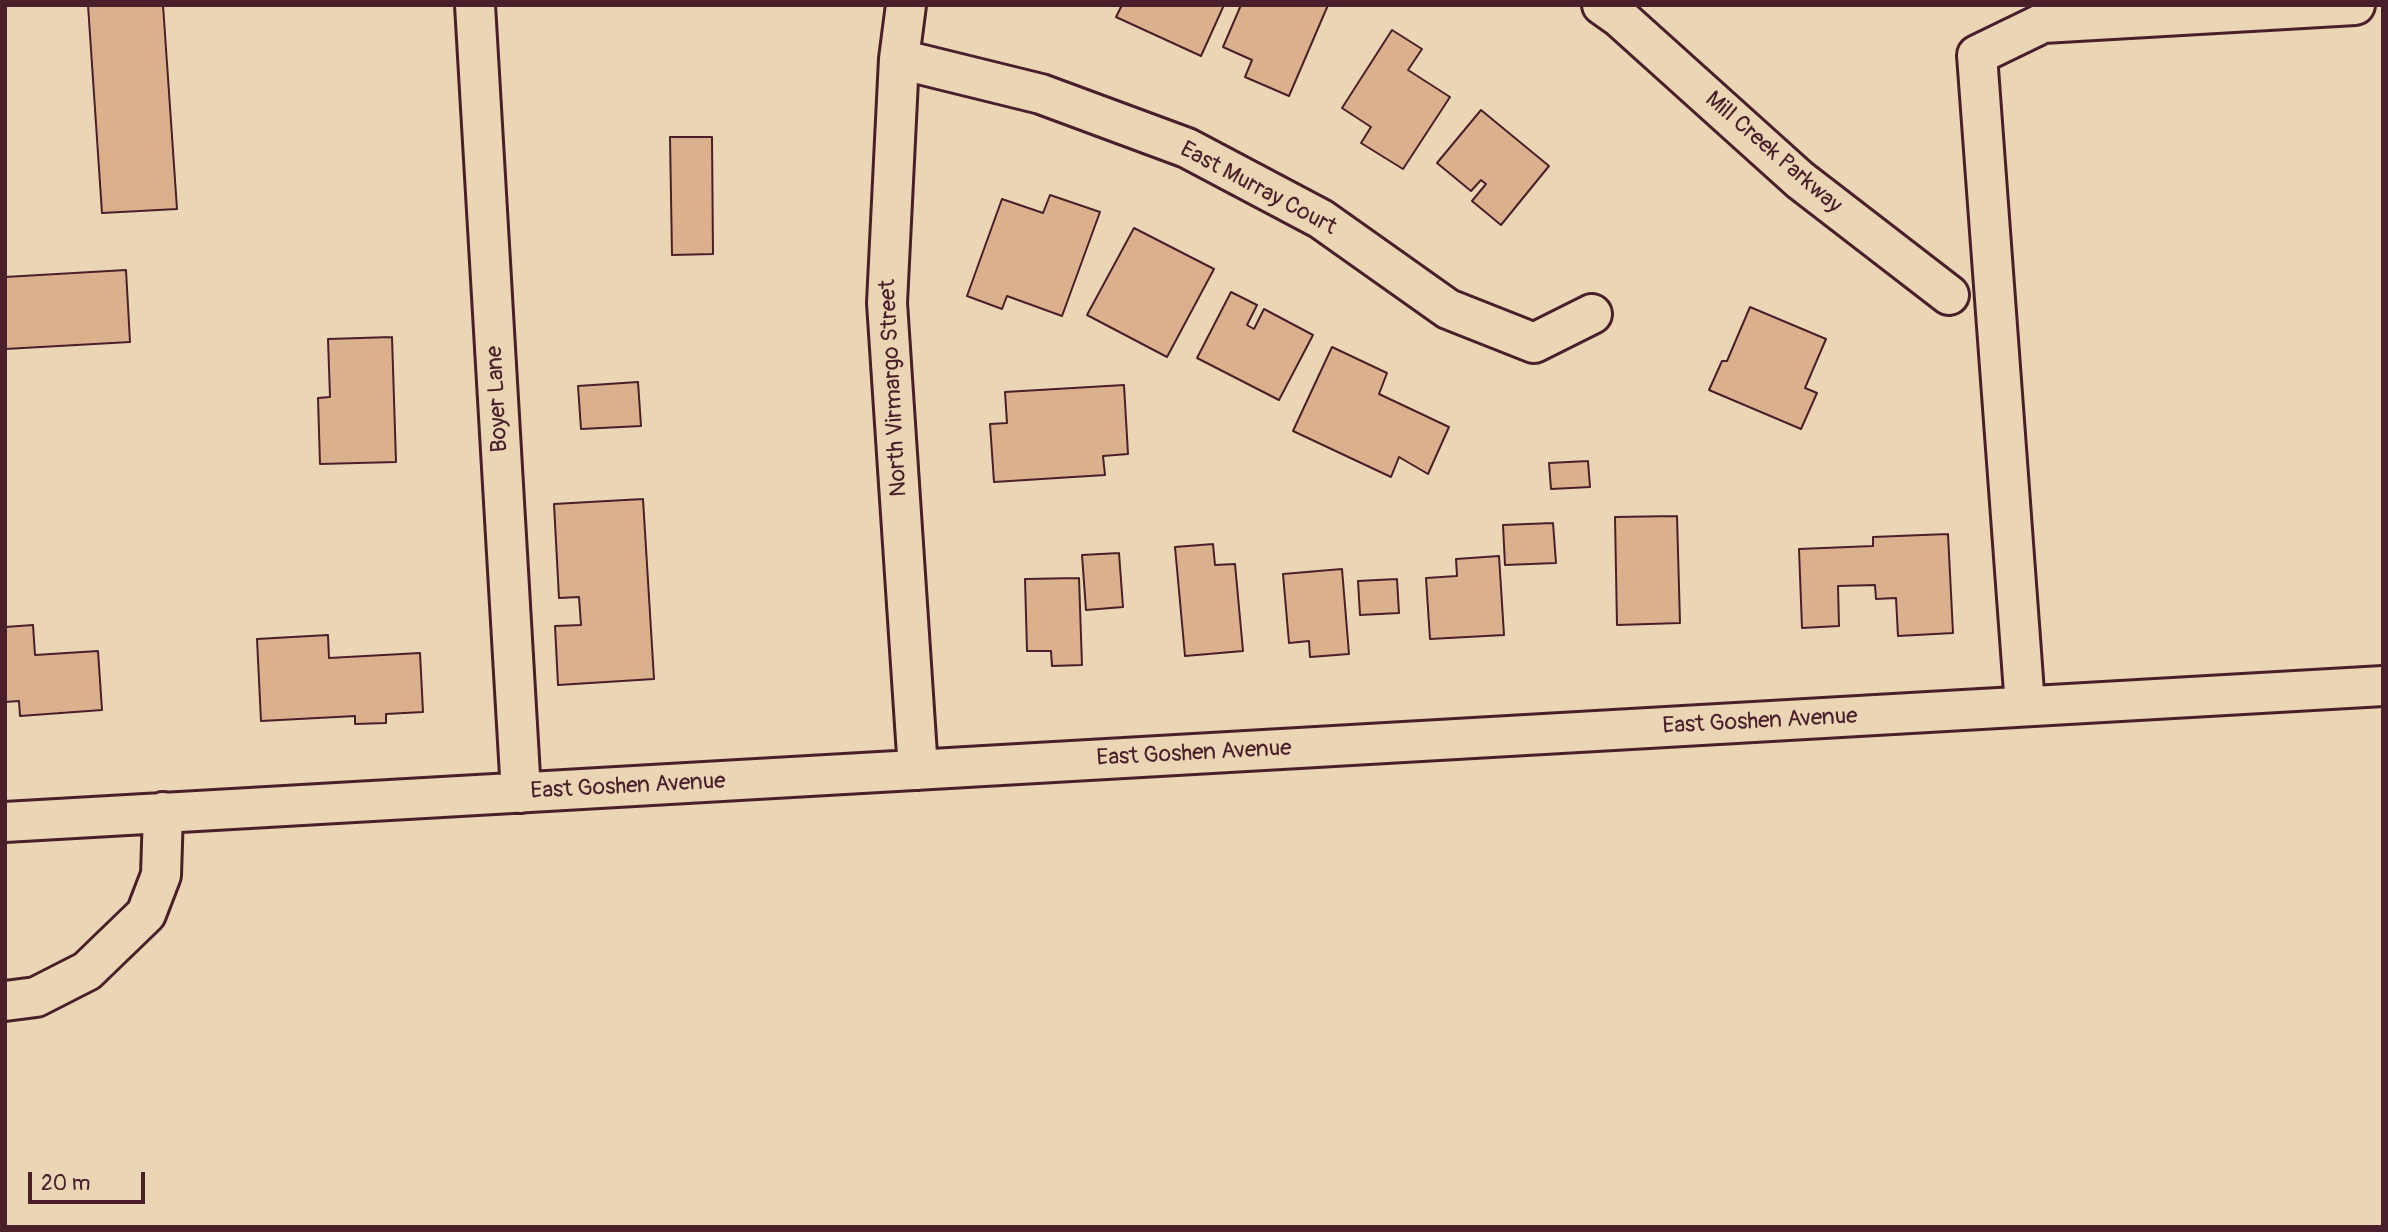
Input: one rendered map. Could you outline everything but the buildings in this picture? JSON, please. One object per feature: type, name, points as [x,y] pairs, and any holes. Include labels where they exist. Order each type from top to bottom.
[{"type":"street","name":"Boyer Lane","points":[[475,5],[521,793]]},
{"type":"street","name":"North Virmargo Street","points":[[906,5],[899,59],[887,303],[918,770]]},
{"type":"street","name":"Mill Creek Parkway","points":[[1602,5],[1619,17],[1800,180],[1949,295]]},
{"type":"street","points":[[2025,706],[1978,55],[2043,23],[2355,5]]},
{"type":"street","name":"East Murray Court","points":[[899,59],[1041,94],[1187,148],[1321,219],[1448,309],[1535,343],[1592,314]]},
{"type":"street","name":"East Goshen Avenue","points":[[5,822],[2383,686]]},
{"type":"street","points":[[5,1001],[36,997],[87,971],[146,914],[161,875],[163,812]]}]
